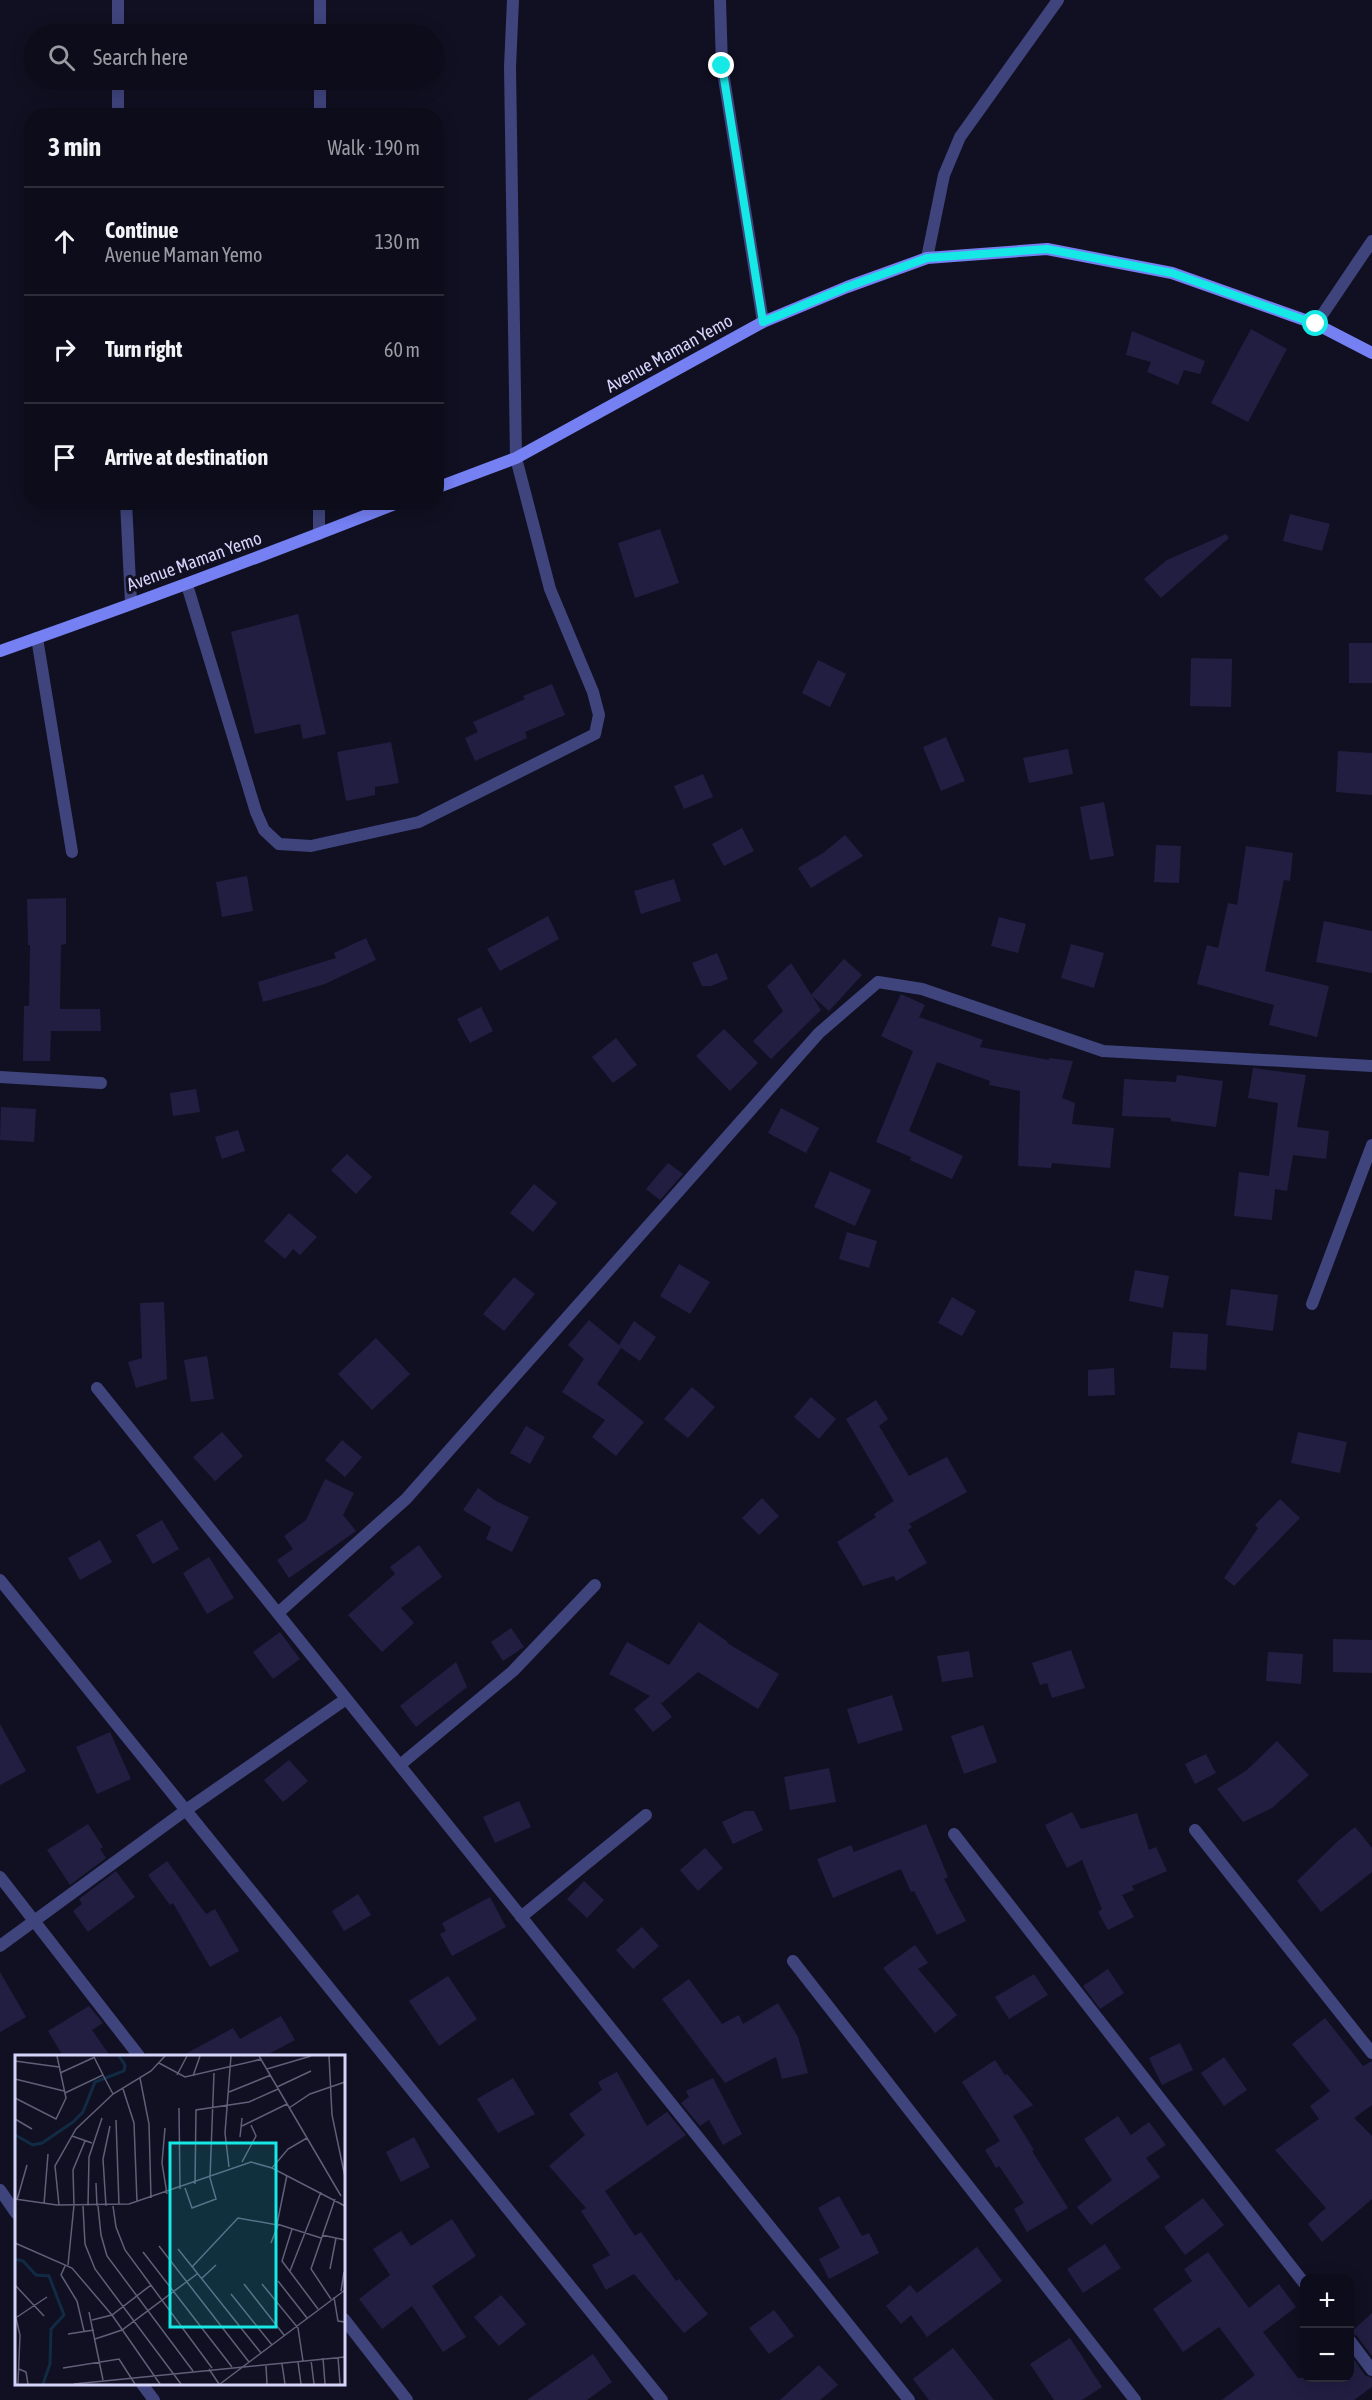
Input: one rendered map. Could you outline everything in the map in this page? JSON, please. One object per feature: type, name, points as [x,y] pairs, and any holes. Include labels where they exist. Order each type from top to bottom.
[{"type":"street","points":[[118,0],[118,24]]},
{"type":"street","points":[[320,24],[321,0]]},
{"type":"street","points":[[187,585],[256,812],[264,830],[279,844],[311,846],[419,822],[595,734],[599,715],[593,692],[550,589],[516,458],[510,66],[513,0]]},
{"type":"street","points":[[720,0],[722,66],[763,322]]},
{"type":"street","points":[[927,258],[945,175],[960,137],[1001,83],[1058,0]]},
{"type":"street","points":[[118,90],[118,108]]},
{"type":"street","points":[[320,90],[320,108]]},
{"type":"street","points":[[1316,324],[1372,241]]},
{"type":"street","name":"Avenue Maman Yemo","points":[[444,485],[516,458],[763,322],[847,287],[927,258],[1047,249],[1172,273],[1316,324],[1372,353]]},
{"type":"street","points":[[126,510],[131,603]]},
{"type":"street","points":[[319,534],[320,510]]},
{"type":"street","name":"Avenue Maman Yemo","points":[[0,651],[187,585],[380,510]]},
{"type":"street","points":[[37,638],[72,852]]},
{"type":"street","points":[[278,1613],[406,1498],[819,1033],[878,982],[922,990],[1103,1051],[1372,1065]]},
{"type":"street","points":[[0,1077],[101,1083]]},
{"type":"street","points":[[1312,1304],[1372,1145]]},
{"type":"street","points":[[97,1388],[909,2400]]},
{"type":"street","points":[[0,1580],[662,2400]]},
{"type":"street","points":[[400,1765],[513,1671],[595,1585]]},
{"type":"street","points":[[0,1946],[186,1810],[346,1699]]},
{"type":"street","points":[[521,1917],[646,1815]]},
{"type":"street","points":[[1195,1830],[1372,2053]]},
{"type":"street","points":[[954,1834],[1300,2277]]},
{"type":"street","points":[[0,1877],[138,2055]]},
{"type":"street","points":[[793,1961],[1135,2400]]},
{"type":"street","points":[[0,2190],[15,2212]]},
{"type":"street","points":[[345,2320],[407,2400]]},
{"type":"street","points":[[1354,2346],[1372,2370]]},
{"type":"street","points":[[143,2385],[154,2400]]},
{"type":"building","points":[[1251,329],[1287,349],[1248,422],[1211,403]]},
{"type":"building","points":[[1132,331],[1205,361],[1200,374],[1184,370],[1178,385],[1147,372],[1151,362],[1126,355]]},
{"type":"building","points":[[1290,514],[1330,524],[1322,551],[1283,541]]},
{"type":"building","points":[[660,529],[679,583],[635,598],[618,543]]},
{"type":"building","points":[[1226,534],[1229,538],[1161,598],[1144,579],[1167,560]]},
{"type":"building","points":[[298,614],[326,734],[303,739],[300,724],[255,734],[231,632]]},
{"type":"building","points":[[1349,643],[1372,643],[1372,683],[1349,683]]},
{"type":"building","points":[[1191,658],[1232,659],[1231,707],[1190,706]]},
{"type":"building","points":[[818,660],[846,674],[830,707],[802,693]]},
{"type":"building","points":[[552,684],[565,715],[525,732],[527,738],[475,761],[465,738],[478,732],[473,722],[525,699],[523,696]]},
{"type":"building","points":[[946,737],[965,781],[941,791],[923,747]]},
{"type":"building","points":[[391,742],[399,783],[375,787],[375,795],[346,801],[337,752]]},
{"type":"building","points":[[1068,749],[1073,774],[1029,783],[1023,758]]},
{"type":"building","points":[[1338,751],[1372,753],[1372,795],[1336,792]]},
{"type":"building","points":[[703,774],[713,797],[684,809],[674,786]]},
{"type":"building","points":[[1104,802],[1114,856],[1090,860],[1080,807]]},
{"type":"building","points":[[742,828],[754,851],[724,866],[712,844]]},
{"type":"building","points":[[845,835],[863,856],[811,888],[798,868],[823,853]]},
{"type":"building","points":[[1156,845],[1181,846],[1179,883],[1154,882]]},
{"type":"building","points":[[1246,846],[1293,853],[1290,881],[1284,880],[1265,971],[1329,986],[1317,1037],[1269,1025],[1274,1005],[1197,984],[1207,945],[1218,948],[1228,903],[1237,905]]},
{"type":"building","points":[[247,876],[253,911],[222,917],[216,882]]},
{"type":"building","points":[[674,879],[681,901],[641,914],[634,891]]},
{"type":"building","points":[[66,898],[66,944],[61,945],[60,1009],[100,1009],[101,1031],[51,1031],[50,1061],[23,1061],[24,1006],[29,1006],[30,945],[28,945],[27,899]]},
{"type":"building","points":[[548,916],[559,939],[500,971],[487,949]]},
{"type":"building","points":[[999,917],[1026,924],[1018,953],[991,946]]},
{"type":"building","points":[[1324,921],[1372,931],[1372,973],[1316,962]]},
{"type":"building","points":[[366,938],[376,960],[325,984],[263,1002],[258,982],[336,958],[334,953]]},
{"type":"building","points":[[1071,944],[1104,953],[1094,988],[1061,978]]},
{"type":"building","points":[[717,953],[728,979],[711,986],[702,986],[692,963]]},
{"type":"building","points":[[844,959],[862,975],[829,1011],[811,995]]},
{"type":"building","points":[[791,963],[821,1010],[771,1059],[753,1041],[783,1011],[767,986]]},
{"type":"building","points":[[901,994],[925,1005],[919,1017],[983,1040],[980,1047],[1049,1060],[1049,1058],[1073,1061],[1062,1098],[1075,1103],[1072,1124],[1114,1128],[1110,1168],[1052,1163],[1051,1168],[1018,1166],[1020,1091],[989,1085],[990,1081],[937,1062],[909,1131],[963,1156],[952,1179],[910,1160],[911,1157],[876,1142],[913,1051],[881,1036]]},
{"type":"building","points":[[481,1007],[493,1031],[470,1043],[457,1019]]},
{"type":"building","points":[[724,1029],[758,1063],[730,1091],[696,1056]]},
{"type":"building","points":[[616,1038],[637,1065],[613,1083],[592,1057]]},
{"type":"building","points":[[1253,1068],[1306,1075],[1297,1127],[1329,1131],[1326,1159],[1293,1155],[1287,1191],[1275,1189],[1272,1220],[1234,1216],[1239,1172],[1269,1176],[1278,1103],[1248,1098]]},
{"type":"building","points":[[1177,1075],[1223,1081],[1216,1127],[1171,1121],[1171,1118],[1122,1116],[1124,1079],[1176,1082]]},
{"type":"building","points":[[196,1089],[200,1112],[173,1116],[170,1093]]},
{"type":"building","points":[[1,1107],[36,1109],[34,1142],[0,1140]]},
{"type":"building","points":[[781,1108],[819,1128],[806,1153],[768,1133]]},
{"type":"building","points":[[238,1130],[245,1151],[222,1159],[215,1137]]},
{"type":"building","points":[[347,1154],[372,1177],[356,1194],[331,1170]]},
{"type":"building","points":[[668,1163],[683,1174],[660,1200],[646,1189]]},
{"type":"building","points":[[830,1171],[871,1190],[855,1226],[814,1207]]},
{"type":"building","points":[[534,1184],[557,1203],[533,1232],[510,1213]]},
{"type":"building","points":[[289,1213],[317,1237],[300,1255],[293,1249],[285,1259],[264,1241]]},
{"type":"building","points":[[847,1232],[877,1241],[869,1268],[839,1259]]},
{"type":"building","points":[[679,1264],[710,1282],[690,1314],[660,1296]]},
{"type":"building","points":[[1135,1270],[1169,1276],[1163,1308],[1129,1301]]},
{"type":"building","points":[[514,1277],[535,1294],[504,1331],[483,1314]]},
{"type":"building","points":[[1231,1289],[1278,1295],[1273,1331],[1226,1325]]},
{"type":"building","points":[[952,1297],[976,1311],[962,1336],[938,1323]]},
{"type":"building","points":[[164,1302],[167,1379],[136,1388],[128,1362],[142,1358],[140,1303]]},
{"type":"building","points":[[589,1320],[619,1345],[634,1321],[656,1337],[640,1361],[621,1348],[597,1384],[644,1422],[616,1456],[592,1437],[605,1420],[562,1392],[584,1359],[568,1345]]},
{"type":"building","points":[[1173,1332],[1208,1334],[1206,1370],[1170,1368]]},
{"type":"building","points":[[376,1338],[410,1374],[372,1410],[338,1374]]},
{"type":"building","points":[[207,1356],[214,1399],[191,1402],[184,1360]]},
{"type":"building","points":[[1114,1368],[1115,1395],[1088,1396],[1088,1370]]},
{"type":"building","points":[[692,1387],[715,1407],[688,1438],[664,1419]]},
{"type":"building","points":[[811,1397],[836,1419],[819,1439],[794,1417]]},
{"type":"building","points":[[876,1400],[888,1419],[879,1426],[909,1476],[947,1457],[967,1492],[909,1524],[912,1527],[908,1530],[927,1563],[896,1581],[894,1576],[863,1586],[837,1542],[876,1517],[874,1514],[894,1501],[846,1419]]},
{"type":"building","points":[[526,1426],[545,1437],[530,1464],[510,1453]]},
{"type":"building","points":[[222,1432],[243,1456],[215,1481],[193,1457]]},
{"type":"building","points":[[1298,1432],[1347,1442],[1340,1473],[1291,1463]]},
{"type":"building","points":[[342,1440],[362,1457],[345,1477],[325,1460]]},
{"type":"building","points":[[325,1479],[354,1493],[343,1515],[356,1531],[289,1578],[277,1560],[293,1549],[284,1536],[306,1520]]},
{"type":"building","points":[[478,1488],[496,1501],[529,1517],[512,1552],[486,1539],[491,1527],[463,1510]]},
{"type":"building","points":[[762,1498],[779,1516],[759,1535],[742,1518]]},
{"type":"building","points":[[1280,1499],[1300,1518],[1234,1586],[1224,1578],[1258,1528],[1255,1525]]},
{"type":"building","points":[[162,1520],[179,1549],[153,1564],[136,1535]]},
{"type":"building","points":[[100,1540],[112,1562],[80,1580],[68,1558]]},
{"type":"building","points":[[419,1545],[442,1577],[401,1608],[414,1623],[382,1652],[348,1615],[395,1574],[390,1567]]},
{"type":"building","points":[[209,1557],[234,1598],[207,1614],[183,1573]]},
{"type":"building","points":[[699,1622],[727,1643],[779,1674],[758,1709],[698,1672],[662,1703],[660,1702],[672,1717],[653,1732],[634,1709],[650,1696],[609,1674],[627,1642],[669,1665]]},
{"type":"building","points":[[511,1628],[524,1647],[503,1661],[491,1642]]},
{"type":"building","points":[[280,1632],[300,1659],[273,1679],[253,1652]]},
{"type":"building","points":[[1333,1639],[1372,1640],[1372,1673],[1333,1672]]},
{"type":"building","points":[[1071,1650],[1085,1688],[1052,1698],[1047,1683],[1040,1685],[1032,1663]]},
{"type":"building","points":[[969,1651],[973,1677],[942,1682],[937,1656]]},
{"type":"building","points":[[1268,1652],[1303,1654],[1301,1684],[1266,1681]]},
{"type":"building","points":[[456,1662],[467,1687],[416,1727],[400,1706]]},
{"type":"building","points":[[892,1695],[903,1730],[858,1744],[847,1709]]},
{"type":"building","points":[[0,1724],[26,1771],[0,1785]]},
{"type":"building","points":[[983,1725],[997,1762],[964,1774],[951,1736]]},
{"type":"building","points":[[110,1732],[131,1779],[97,1794],[76,1747]]},
{"type":"building","points":[[1277,1741],[1309,1775],[1272,1808],[1243,1822],[1217,1789],[1247,1770]]},
{"type":"building","points":[[1206,1754],[1216,1773],[1195,1784],[1185,1764]]},
{"type":"building","points":[[289,1760],[308,1781],[283,1802],[264,1780]]},
{"type":"building","points":[[829,1768],[836,1802],[790,1810],[784,1777]]},
{"type":"building","points":[[519,1801],[531,1827],[495,1843],[483,1817]]},
{"type":"building","points":[[745,1811],[754,1811],[763,1830],[733,1844],[722,1822]]},
{"type":"building","points":[[1072,1812],[1081,1829],[1137,1813],[1149,1850],[1156,1847],[1167,1871],[1132,1886],[1134,1890],[1122,1895],[1134,1917],[1108,1930],[1098,1912],[1102,1909],[1082,1860],[1067,1868],[1045,1825]]},
{"type":"building","points":[[88,1824],[103,1847],[100,1849],[106,1858],[70,1885],[47,1850]]},
{"type":"building","points":[[926,1824],[948,1877],[944,1879],[966,1921],[937,1935],[914,1891],[911,1892],[901,1869],[833,1898],[817,1859],[851,1845],[854,1852]]},
{"type":"building","points":[[1355,1827],[1372,1848],[1372,1872],[1321,1912],[1297,1881]]},
{"type":"building","points":[[705,1848],[723,1868],[698,1891],[680,1870]]},
{"type":"building","points":[[167,1861],[206,1914],[215,1909],[239,1951],[210,1967],[173,1903],[170,1905],[148,1875]]},
{"type":"building","points":[[116,1871],[135,1897],[88,1932],[73,1911],[82,1904],[79,1899]]},
{"type":"building","points":[[584,1881],[604,1900],[587,1918],[567,1899]]},
{"type":"building","points":[[358,1894],[371,1915],[344,1931],[332,1911]]},
{"type":"building","points":[[490,1897],[506,1927],[452,1956],[440,1934],[446,1931],[442,1923]]},
{"type":"building","points":[[642,1927],[659,1946],[633,1969],[616,1950]]},
{"type":"building","points":[[915,1945],[928,1963],[918,1969],[957,2015],[935,2033],[883,1968]]},
{"type":"building","points":[[1108,1969],[1124,1993],[1100,2009],[1083,1986]]},
{"type":"building","points":[[0,1972],[26,2017],[0,2032]]},
{"type":"building","points":[[1034,1974],[1048,1995],[1009,2019],[995,1997]]},
{"type":"building","points":[[448,1976],[477,2019],[439,2046],[409,2001]]},
{"type":"building","points":[[689,1979],[722,2024],[739,2015],[743,2024],[778,2003],[798,2037],[808,2073],[782,2079],[776,2057],[725,2083],[662,1999]]},
{"type":"building","points":[[89,2006],[103,2023],[92,2030],[109,2055],[62,2055],[48,2031]]},
{"type":"building","points":[[281,2016],[295,2040],[267,2055],[184,2055],[233,2028],[240,2039]]},
{"type":"building","points":[[1325,2018],[1363,2066],[1372,2061],[1372,2105],[1354,2118],[1372,2136],[1372,2199],[1322,2242],[1308,2224],[1326,2208],[1275,2150],[1319,2119],[1310,2106],[1330,2091],[1292,2044]]},
{"type":"building","points":[[1180,2043],[1193,2070],[1162,2085],[1149,2058]]},
{"type":"building","points":[[1224,2057],[1247,2090],[1224,2106],[1201,2073]]},
{"type":"building","points":[[995,2060],[1005,2075],[1007,2074],[1033,2105],[1013,2116],[1068,2208],[1027,2232],[1014,2209],[1024,2203],[999,2166],[996,2168],[985,2150],[1000,2141],[962,2082]]},
{"type":"building","points":[[617,2072],[647,2126],[667,2112],[686,2135],[605,2191],[635,2236],[641,2232],[676,2281],[679,2279],[708,2314],[684,2333],[634,2274],[606,2290],[592,2265],[610,2255],[581,2211],[586,2208],[549,2166],[585,2135],[569,2114],[602,2090],[598,2082]]},
{"type":"building","points":[[513,2078],[535,2114],[498,2133],[477,2099]]},
{"type":"building","points":[[713,2078],[742,2134],[723,2145],[709,2120],[700,2126],[681,2103],[689,2097],[686,2091]]},
{"type":"building","points":[[1118,2116],[1131,2135],[1149,2122],[1166,2145],[1146,2158],[1160,2177],[1091,2225],[1077,2207],[1112,2180],[1084,2139]]},
{"type":"building","points":[[414,2137],[430,2167],[401,2182],[386,2152]]},
{"type":"building","points":[[839,2196],[862,2236],[869,2233],[879,2253],[829,2279],[819,2259],[840,2248],[818,2208]]},
{"type":"building","points":[[1203,2198],[1224,2225],[1185,2255],[1164,2227]]},
{"type":"building","points":[[452,2219],[476,2256],[432,2286],[466,2337],[443,2352],[412,2306],[382,2329],[359,2299],[390,2275],[373,2249],[401,2231],[411,2246]]},
{"type":"building","points":[[1105,2244],[1121,2268],[1083,2293],[1067,2269]]},
{"type":"building","points":[[977,2247],[1002,2281],[927,2337],[911,2315],[901,2324],[886,2306],[910,2285],[917,2293]]},
{"type":"building","points":[[1208,2252],[1249,2308],[1279,2284],[1296,2307],[1263,2332],[1300,2378],[1300,2382],[1354,2382],[1354,2360],[1365,2375],[1372,2378],[1372,2387],[1354,2400],[1222,2400],[1255,2375],[1219,2327],[1183,2352],[1153,2309],[1192,2281],[1184,2269]]},
{"type":"building","points":[[501,2295],[526,2324],[499,2346],[474,2317]]},
{"type":"building","points":[[774,2310],[794,2336],[769,2354],[749,2328]]},
{"type":"building","points":[[1372,2313],[1372,2356],[1354,2335],[1354,2329]]},
{"type":"building","points":[[1070,2338],[1102,2387],[1082,2400],[1054,2400],[1030,2364]]},
{"type":"building","points":[[953,2348],[994,2400],[929,2400],[913,2379]]},
{"type":"building","points":[[593,2354],[612,2382],[587,2400],[527,2400]]},
{"type":"building","points":[[819,2365],[838,2385],[820,2400],[780,2400]]},
{"type":"route","points":[[722,66],[763,322],[847,287],[927,258],[1047,249],[1172,273],[1316,324]]}]
